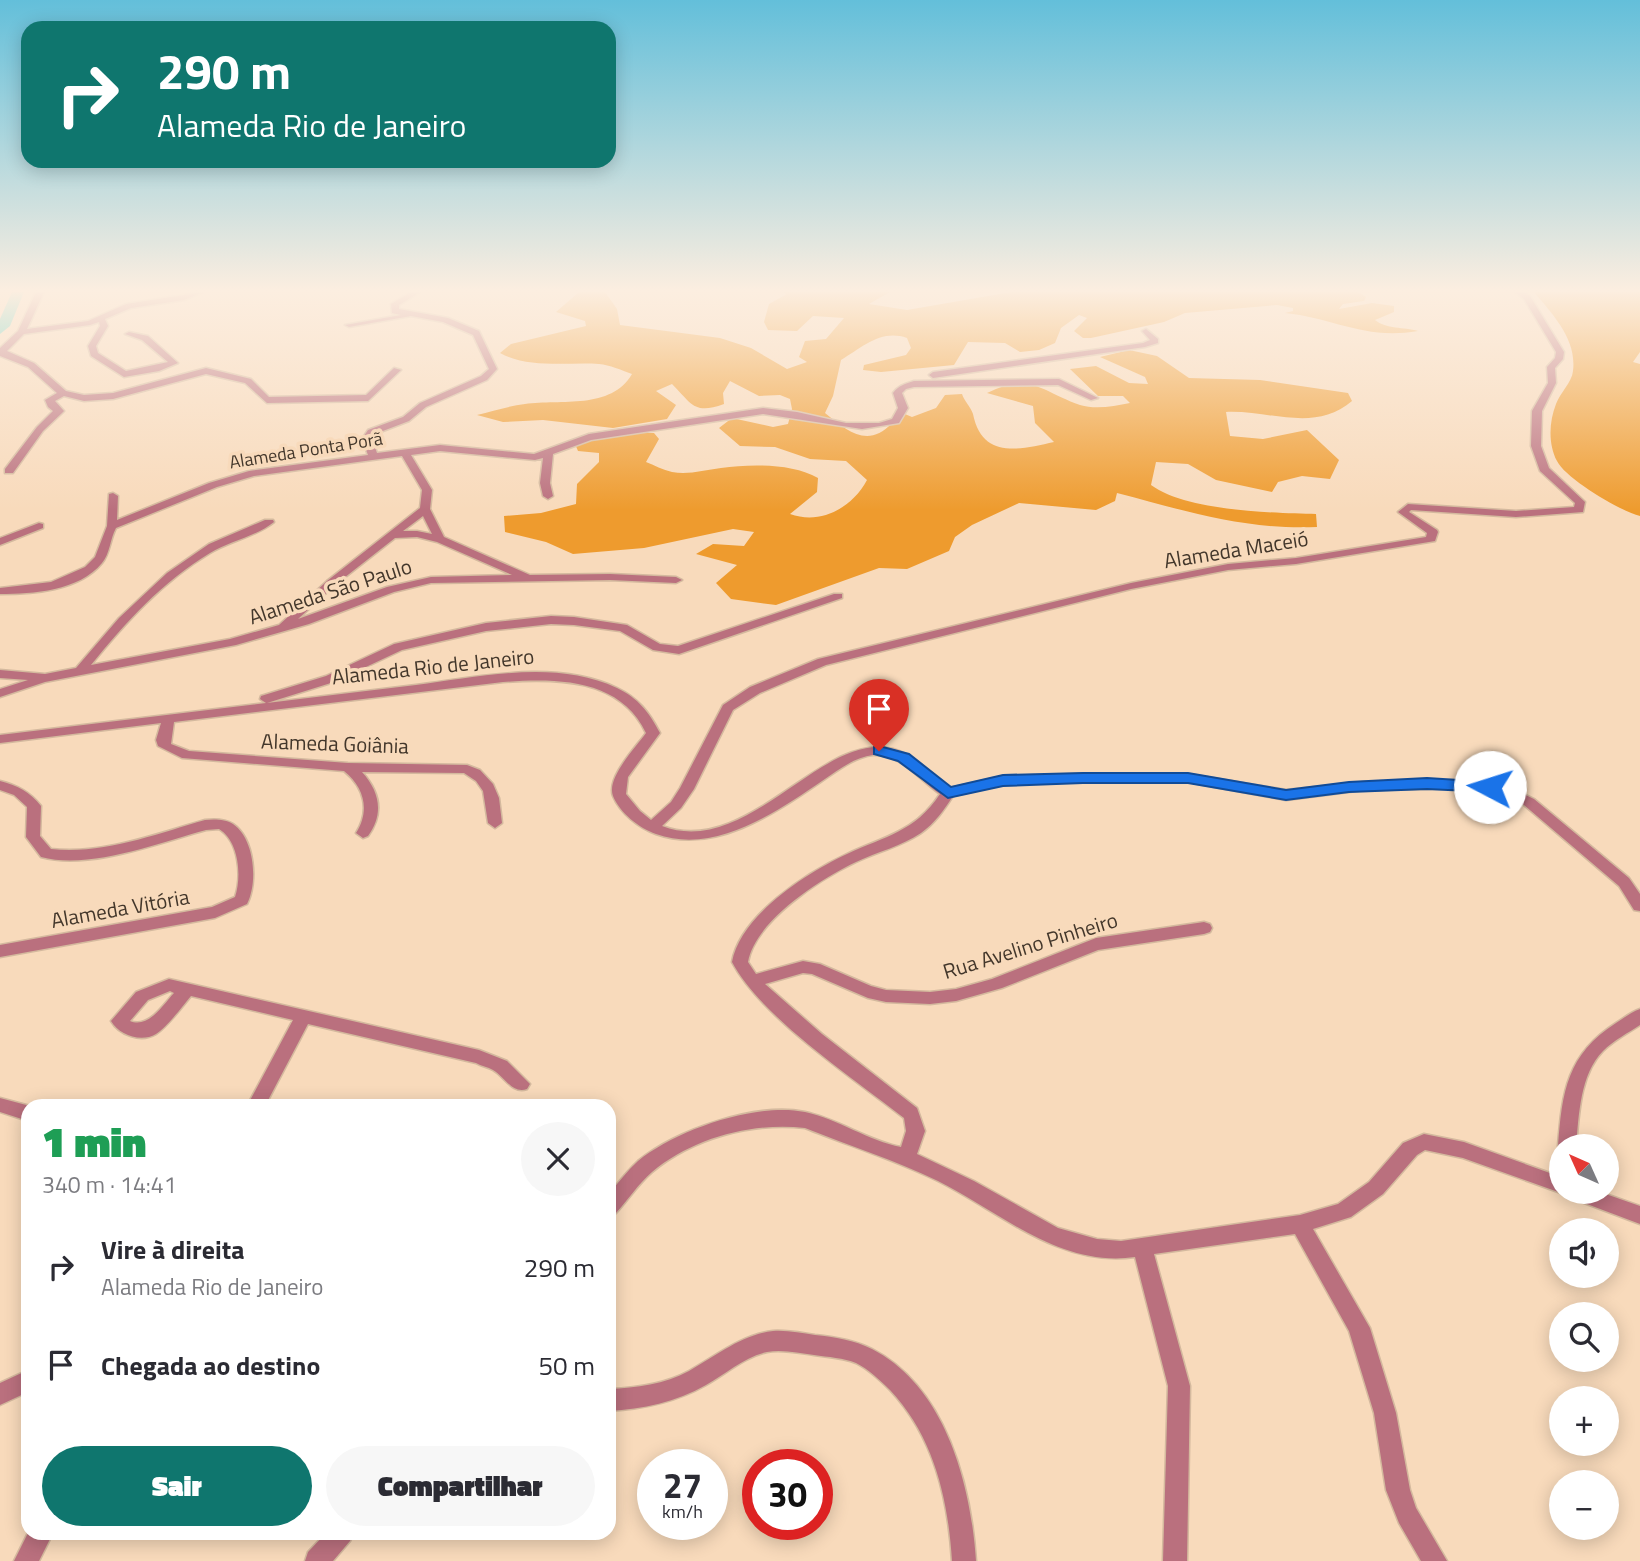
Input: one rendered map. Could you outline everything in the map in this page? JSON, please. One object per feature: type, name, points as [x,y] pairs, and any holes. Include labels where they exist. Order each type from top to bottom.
[{"type":"street","points":[[31,365],[63,393],[101,399],[213,371],[248,382],[267,400],[355,400],[374,395],[397,370]]},
{"type":"street","points":[[109,365],[121,373],[134,374],[167,365]]},
{"type":"street","points":[[374,457],[367,439],[371,432],[406,419],[423,405],[484,378],[494,369],[492,365]]},
{"type":"street","points":[[903,387],[916,379],[937,374],[1003,365]]},
{"type":"street","name":"Alameda Maceió","points":[[652,827],[676,805],[687,789],[728,708],[754,690],[822,662],[1131,586],[1228,567],[1296,561],[1431,539],[1433,532],[1404,512],[1408,507],[1516,514],[1579,510],[1580,502],[1544,468],[1536,446],[1536,411],[1552,383],[1553,365]]},
{"type":"street","points":[[903,387],[952,382],[1059,382],[1094,398]]},
{"type":"street","name":"Alameda Ponta Porã","points":[[112,526],[238,477],[405,453],[451,448],[521,457],[548,453],[589,437],[726,415],[789,411],[868,429],[896,421],[903,408],[897,393],[903,387]]},
{"type":"street","points":[[9,471],[40,429],[59,411],[51,405],[50,400],[63,393]]},
{"type":"street","points":[[405,453],[427,491],[425,509],[440,539]]},
{"type":"street","points":[[548,453],[545,483],[548,496]]},
{"type":"street","points":[[0,591],[40,588],[84,571],[100,558],[112,526],[113,496]]},
{"type":"street","points":[[280,629],[331,583],[425,509]]},
{"type":"street","points":[[81,670],[127,619],[192,559],[214,546],[269,522]]},
{"type":"street","points":[[0,542],[39,526]]},
{"type":"street","points":[[393,535],[417,534],[440,539],[530,579]]},
{"type":"street","name":"Alameda São Paulo","points":[[0,674],[46,678],[171,655],[280,629],[418,582],[530,579],[676,580]]},
{"type":"street","points":[[231,710],[330,679],[398,647],[453,632],[566,621],[623,628],[657,647],[679,650],[838,596]]},
{"type":"street","name":"Alameda Rio de Janeiro","points":[[0,739],[169,721],[231,710],[522,676],[557,676],[591,682],[640,710],[650,724],[653,733],[619,784],[624,802],[652,827],[689,835],[741,823],[781,802],[850,757],[869,751],[886,751],[903,757],[948,793]]},
{"type":"street","points":[[0,693],[46,678]]},
{"type":"street","name":"Alameda Goiânia","points":[[169,721],[163,740],[165,746],[176,753],[348,767],[467,769],[478,774],[493,797],[495,823]]},
{"type":"street","points":[[348,767],[363,780],[372,805],[371,821],[363,833]]},
{"type":"street","points":[[904,1159],[916,1141],[917,1130],[911,1114],[798,1023],[752,981],[740,964],[740,953],[744,940],[755,928],[822,875],[926,824],[948,793],[1003,780],[1083,778],[1188,778],[1286,795],[1364,786],[1472,784],[1506,791],[1529,802],[1624,882],[1640,906]]},
{"type":"street","name":"Alameda Vitória","points":[[0,785],[19,793],[34,806],[35,844],[41,850],[54,855],[99,851],[205,825],[226,827],[239,846],[246,883],[244,896],[236,904],[215,912],[0,951]]},
{"type":"street","name":"Rua Avelino Pinheiro","points":[[752,981],[803,967],[814,968],[868,992],[886,996],[930,998],[956,995],[996,984],[1096,944],[1204,928]]},
{"type":"street","points":[[188,989],[478,1056],[501,1066],[521,1084]]},
{"type":"street","points":[[260,1099],[304,1015]]},
{"type":"street","points":[[1569,1134],[1574,1102],[1587,1057],[1599,1044],[1640,1016]]},
{"type":"street","points":[[0,1105],[21,1111]]},
{"type":"street","points":[[616,1199],[637,1174],[666,1152],[763,1118],[788,1116],[806,1120],[970,1187],[1036,1227],[1073,1244],[1097,1251],[1300,1224],[1344,1211],[1360,1202],[1417,1145],[1432,1141],[1549,1181]]},
{"type":"street","points":[[1610,1204],[1640,1215]]},
{"type":"street","points":[[1300,1224],[1359,1328],[1385,1413],[1398,1490],[1407,1515],[1435,1561]]},
{"type":"street","points":[[1142,1247],[1180,1385],[1175,1561]]},
{"type":"street","points":[[616,1400],[633,1399],[676,1388],[752,1346],[770,1341],[841,1348],[865,1357],[917,1406],[932,1431],[961,1517],[964,1561]]},
{"type":"street","points":[[0,1394],[21,1384]]},
{"type":"street","points":[[26,1561],[37,1540]]},
{"type":"street","points":[[317,1561],[336,1540]]},
{"type":"shaded area","points":[[607,365],[780,365],[787,369],[799,365],[840,365],[833,396],[825,413],[850,431],[866,436],[874,435],[892,423],[893,414],[900,412],[912,417],[936,408],[945,395],[962,394],[985,438],[993,445],[1015,449],[1054,442],[1035,423],[1033,406],[987,393],[1002,387],[1025,384],[1080,405],[1105,407],[1130,403],[1123,396],[1098,396],[1070,369],[1096,366],[1129,383],[1148,384],[1145,377],[1118,365],[1170,365],[1189,378],[1260,380],[1348,393],[1352,401],[1338,411],[1307,418],[1226,412],[1230,436],[1263,439],[1307,430],[1339,460],[1330,479],[1302,476],[1278,482],[1272,492],[1216,480],[1188,464],[1156,462],[1151,485],[1166,494],[1230,509],[1316,514],[1317,527],[1240,522],[1117,493],[1115,501],[1096,510],[1019,503],[972,525],[955,537],[949,551],[907,569],[879,568],[776,605],[731,599],[716,583],[737,565],[696,554],[713,544],[744,546],[754,532],[733,529],[644,548],[573,554],[546,542],[505,532],[504,516],[541,513],[576,504],[577,484],[599,462],[599,453],[578,451],[575,444],[630,433],[654,433],[659,439],[646,462],[672,472],[690,473],[758,465],[784,467],[808,473],[818,478],[817,492],[790,514],[802,517],[834,512],[853,499],[867,480],[846,461],[810,459],[775,447],[740,446],[719,428],[732,418],[773,427],[788,424],[792,409],[790,399],[780,395],[759,396],[730,381],[723,393],[724,404],[706,408],[694,406],[672,384],[656,391],[676,405],[667,419],[613,428],[543,420],[503,422],[477,415],[525,404],[584,401],[611,393],[623,385],[632,374]]},
{"type":"shaded area","points":[[864,365],[954,365],[881,372],[863,370]]},
{"type":"shaded area","points":[[1573,365],[1640,365],[1640,516],[1594,493],[1571,476],[1557,461],[1550,433],[1552,418],[1573,371]]},
{"type":"route","points":[[879,751],[903,757],[933,784],[948,793],[960,788],[1003,780],[1173,777],[1286,795],[1349,787],[1427,783],[1490,787]]}]
